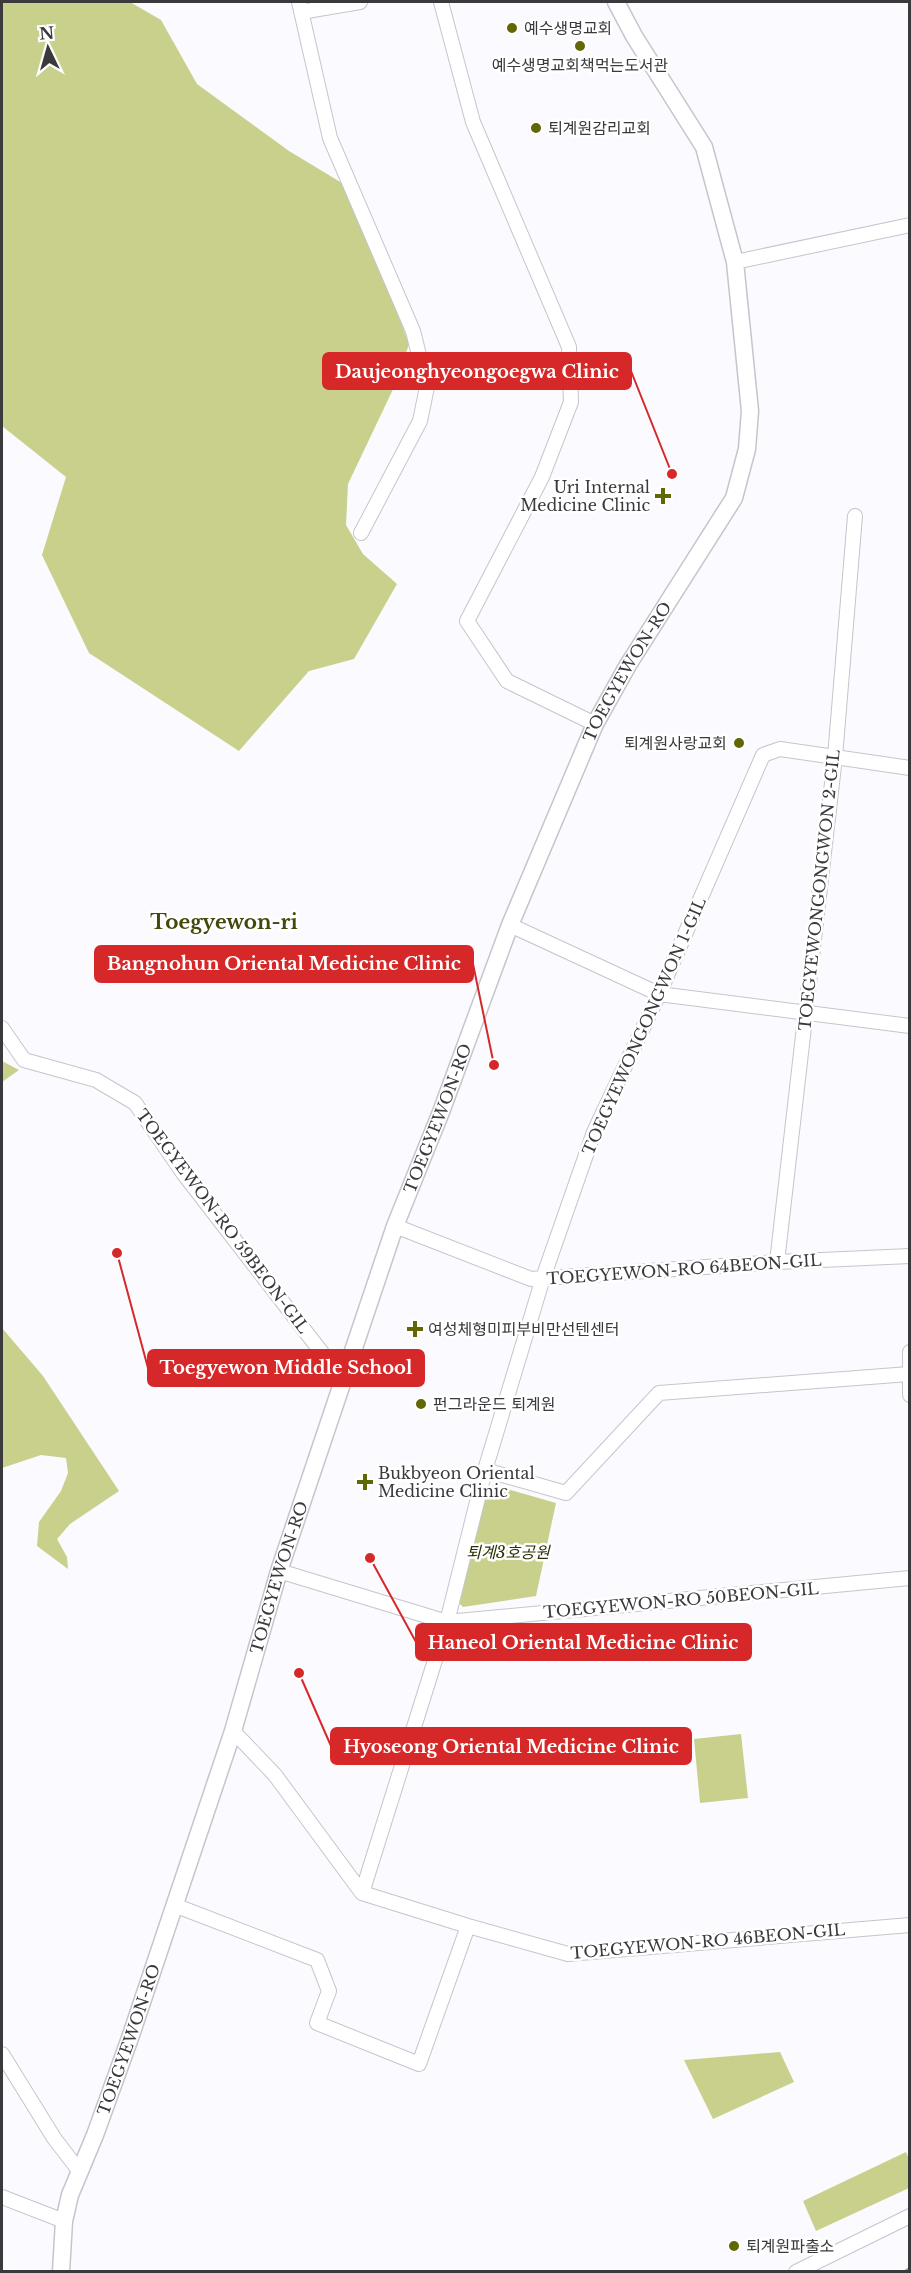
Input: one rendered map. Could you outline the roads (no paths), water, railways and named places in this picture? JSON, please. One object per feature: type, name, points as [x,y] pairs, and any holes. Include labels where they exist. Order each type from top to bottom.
[{"type":"street","points":[[360,2],[300,7],[330,138],[413,331],[427,387],[420,422],[361,533]]},
{"type":"street","points":[[441,2],[473,122],[569,347],[571,402],[542,477],[467,621],[507,681],[595,724]]},
{"type":"street","name":"TOEGYEWON-RO","points":[[61,2271],[64,2221],[70,2194],[95,2135],[126,2049],[233,1731],[279,1571],[395,1226],[510,925],[595,724],[628,665],[734,498],[747,449],[750,411],[735,262],[704,147],[634,36],[616,2]]},
{"type":"street","points":[[735,262],[909,225]]},
{"type":"street","name":"TOEGYEWONGONGWON 2-GIL","points":[[777,1262],[835,757],[855,516]]},
{"type":"street","name":"TOEGYEWONGONGWON 1-GIL","points":[[362,1893],[447,1622],[484,1470],[543,1278],[594,1132],[659,994],[763,755],[780,749],[909,768]]},
{"type":"street","points":[[510,925],[659,994],[909,1026]]},
{"type":"street","name":"TOEGYEWON-RO 59BEON-GIL","points":[[2,1028],[24,1060],[96,1080],[135,1103],[183,1173],[343,1380]]},
{"type":"street","name":"TOEGYEWON-RO 64BEON-GIL","points":[[395,1226],[531,1279],[777,1262],[909,1256]]},
{"type":"street","points":[[909,1352],[909,1395]]},
{"type":"street","points":[[484,1470],[566,1493],[659,1393],[909,1374]]},
{"type":"street","name":"TOEGYEWON-RO 50BEON-GIL","points":[[279,1571],[447,1622],[909,1578]]},
{"type":"street","points":[[233,1731],[275,1774],[362,1893]]},
{"type":"street","name":"TOEGYEWON-RO 46BEON-GIL","points":[[362,1893],[568,1954],[909,1925]]},
{"type":"street","points":[[174,1905],[317,1960],[329,1991],[317,2023],[419,2064],[468,1926]]},
{"type":"street","points":[[2,2054],[54,2138],[80,2172]]},
{"type":"street","points":[[2,2197],[64,2221]]},
{"type":"street","points":[[796,2271],[909,2216]]},
{"type":"place","name":"예수생명교회","points":[[512,28]]},
{"type":"place","name":"예수생명교회책먹는도서관","points":[[580,46]]},
{"type":"place","name":"퇴계원감리교회","points":[[536,128]]},
{"type":"place","name":"Daujeonghyeongoegwa Clinic","points":[[672,474]]},
{"type":"place","name":"Uri Internal Medicine Clinic","points":[[663,496]]},
{"type":"place","name":"퇴계원사랑교회","points":[[739,743]]},
{"type":"place","name":"Bangnohun Oriental Medicine Clinic","points":[[494,1065]]},
{"type":"place","name":"Toegyewon Middle School","points":[[117,1253]]},
{"type":"place","name":"여성체형미피부비만선텐센터","points":[[415,1329]]},
{"type":"place","name":"펀그라운드 퇴계원","points":[[421,1404]]},
{"type":"place","name":"Bukbyeon Oriental Medicine Clinic","points":[[365,1482]]},
{"type":"place","name":"Haneol Oriental Medicine Clinic","points":[[370,1558]]},
{"type":"place","name":"Hyoseong Oriental Medicine Clinic","points":[[299,1673]]},
{"type":"place","name":"퇴계원파출소","points":[[734,2246]]},
{"type":"district","name":"Toegyewon-ri","points":[[224,922]]},
{"type":"park label","name":"퇴계3호공원","points":[[508,1552]]}]
